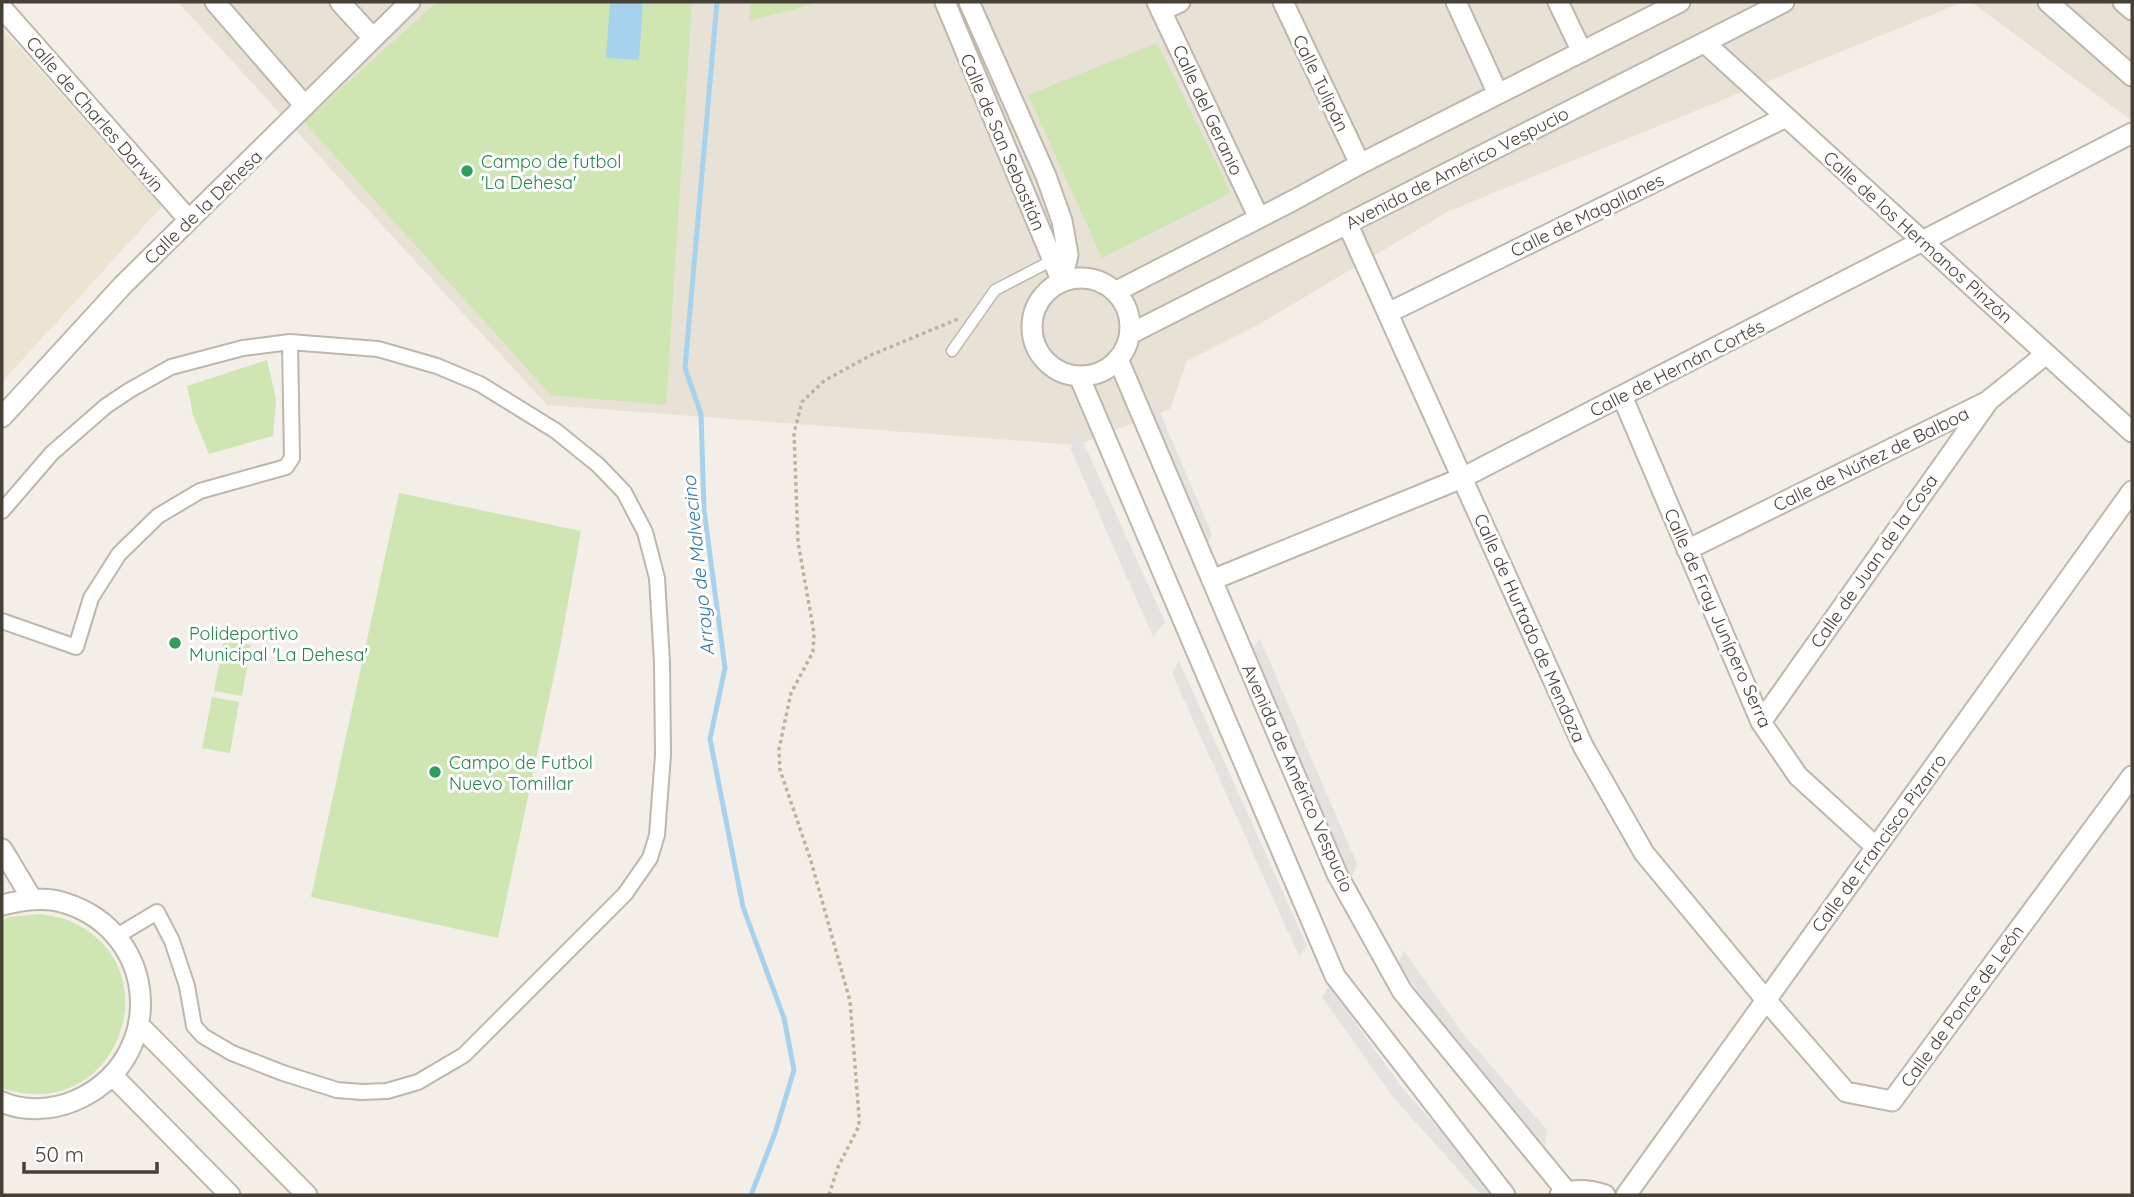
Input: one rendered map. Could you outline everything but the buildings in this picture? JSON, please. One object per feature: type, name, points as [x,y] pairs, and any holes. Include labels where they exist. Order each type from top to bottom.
[{"type":"street","points":[[215,2],[305,106]]},
{"type":"street","points":[[340,2],[372,37]]},
{"type":"street","name":"Calle de la Dehesa","points":[[2,417],[123,285],[410,2]]},
{"type":"street","name":"Calle de San Sebastián","points":[[945,2],[1058,271]]},
{"type":"street","points":[[970,2],[1046,176],[1062,221],[1068,255],[1066,264],[1058,271],[1037,307],[1032,328],[1034,343],[1051,366],[1064,373],[1093,375],[1107,369],[1126,348],[1129,334],[1127,311],[1115,292],[1103,284],[1090,279],[1076,279],[1058,271]]},
{"type":"street","points":[[1159,6],[1180,2]]},
{"type":"street","name":"Calle Tulipán","points":[[1283,2],[1360,164]]},
{"type":"street","points":[[1456,2],[1498,94]]},
{"type":"street","points":[[1558,2],[1582,52]]},
{"type":"street","points":[[1115,292],[1680,2]]},
{"type":"street","name":"Avenida de Américo Vespucio","points":[[1129,334],[1784,2]]},
{"type":"street","points":[[2048,2],[2132,76]]},
{"type":"street","points":[[2123,2],[2132,10]]},
{"type":"street","name":"Calle del Geranio","points":[[1159,6],[1259,218]]},
{"type":"street","name":"Calle de Charles Darwin","points":[[2,8],[189,220]]},
{"type":"street","name":"Calle de los Hermanos Pinzón","points":[[1705,43],[2132,432]]},
{"type":"street","name":"Calle de Magallanes","points":[[1388,313],[1786,117]]},
{"type":"street","name":"Calle de Hernán Cortés","points":[[1212,580],[1462,478],[2132,132]]},
{"type":"street","name":"Calle de Hurtado de Mendoza","points":[[1348,223],[1583,746],[1644,853],[1766,1000]]},
{"type":"street","points":[[2,511],[52,453],[106,406],[130,390],[171,367],[243,348],[290,342],[378,349],[437,366],[480,384],[556,431],[598,465],[624,492],[645,532],[657,578],[662,662],[663,755],[657,835],[650,858],[625,894],[464,1055],[418,1082],[387,1091],[337,1090],[283,1073],[232,1053],[203,1035],[194,1026],[187,986],[172,941],[157,912],[117,936]]},
{"type":"street","points":[[2,621],[76,646],[91,598],[119,554],[158,516],[200,491],[286,467],[292,458],[290,342]]},
{"type":"street","name":"Calle de Núñez de Balboa","points":[[1687,550],[1988,401],[2046,354]]},
{"type":"street","name":"Avenida de Américo Vespucio","points":[[1118,359],[1337,874],[1402,991],[1563,1194]]},
{"type":"street","points":[[1079,376],[1335,976],[1505,1195]]},
{"type":"street","name":"Calle de Fray Junípero Serra","points":[[1622,396],[1761,722],[1798,776],[1876,847]]},
{"type":"street","name":"Calle de Juan de la Cosa","points":[[1761,722],[1988,401]]},
{"type":"street","name":"Calle de Francisco Pizarro","points":[[1626,1195],[2132,491]]},
{"type":"street","name":"Calle de Ponce de León","points":[[1766,1000],[1846,1091],[1892,1101],[2132,776]]},
{"type":"street","points":[[2,849],[32,899]]},
{"type":"street","points":[[2,905],[32,899],[64,902],[93,915],[117,936],[133,963],[141,994],[139,1026],[130,1053],[113,1076],[90,1094],[64,1105],[36,1109],[4,1107]]},
{"type":"street","points":[[139,1026],[307,1195]]},
{"type":"street","points":[[113,1076],[230,1195]]},
{"type":"street","points":[[1563,1194],[1586,1190],[1605,1195]]},
{"type":"lane","points":[[952,351],[995,290],[1058,271]]},
{"type":"path","points":[[829,1195],[838,1167],[859,1126],[859,1116],[850,1001],[811,861],[780,770],[779,749],[791,693],[813,652],[814,633],[798,542],[794,433],[802,402],[824,382],[871,355],[982,309]]},
{"type":"shaded area","points":[[178,2],[1963,2],[1449,211],[1261,323],[1187,361],[1170,409],[1077,445],[547,405]]},
{"type":"shaded area","points":[[1971,2],[2132,2],[2132,121]]},
{"type":"shaded area","points":[[2,28],[144,187],[164,204],[2,382]]},
{"type":"shaded area","points":[[1153,396],[1212,534],[1206,549],[1145,408]]},
{"type":"shaded area","points":[[1075,424],[1165,622],[1153,637],[1071,450]]},
{"type":"shaded area","points":[[1260,639],[1357,864],[1351,879],[1250,651]]},
{"type":"shaded area","points":[[1179,661],[1307,946],[1299,956],[1172,673]]},
{"type":"shaded area","points":[[1404,951],[1465,1036],[1547,1130],[1545,1146],[1456,1045],[1398,963]]},
{"type":"shaded area","points":[[1329,986],[1401,1086],[1490,1188],[1489,1195],[1481,1195],[1393,1097],[1322,997]]},
{"type":"green space","points":[[437,2],[692,2],[666,405],[551,395],[304,122]]},
{"type":"green space","points":[[751,2],[821,2],[749,21]]},
{"type":"green space","points":[[1157,43],[1231,193],[1102,258],[1028,95]]},
{"type":"green space","points":[[267,360],[276,399],[273,436],[209,454],[193,415],[187,386]]},
{"type":"green space","name":"Campo de Futbol Nuevo Tomillar","points":[[399,493],[581,531],[560,647],[498,938],[311,897]]},
{"type":"green space","points":[[224,639],[251,645],[242,696],[214,691]]},
{"type":"green space","points":[[212,697],[239,702],[230,753],[202,748]]},
{"type":"green space","points":[[40,914],[68,920],[103,944],[121,973],[125,1005],[118,1037],[101,1065],[76,1085],[42,1094],[2,1088],[2,921],[9,917]]},
{"type":"water","points":[[610,2],[643,2],[639,60],[606,58]]},
{"type":"waterway","name":"Arroyo de Malvecino","points":[[717,2],[685,368],[701,414],[704,510],[725,668],[710,739],[743,907],[784,1018],[794,1070],[775,1133],[751,1195]]},
{"type":"place","name":"Campo de futbol 'La Dehesa'","points":[[467,171]]},
{"type":"place","name":"Polideportivo Municipal 'La Dehesa'","points":[[175,643]]},
{"type":"place","name":"Campo de Futbol Nuevo Tomillar","points":[[435,772]]}]
